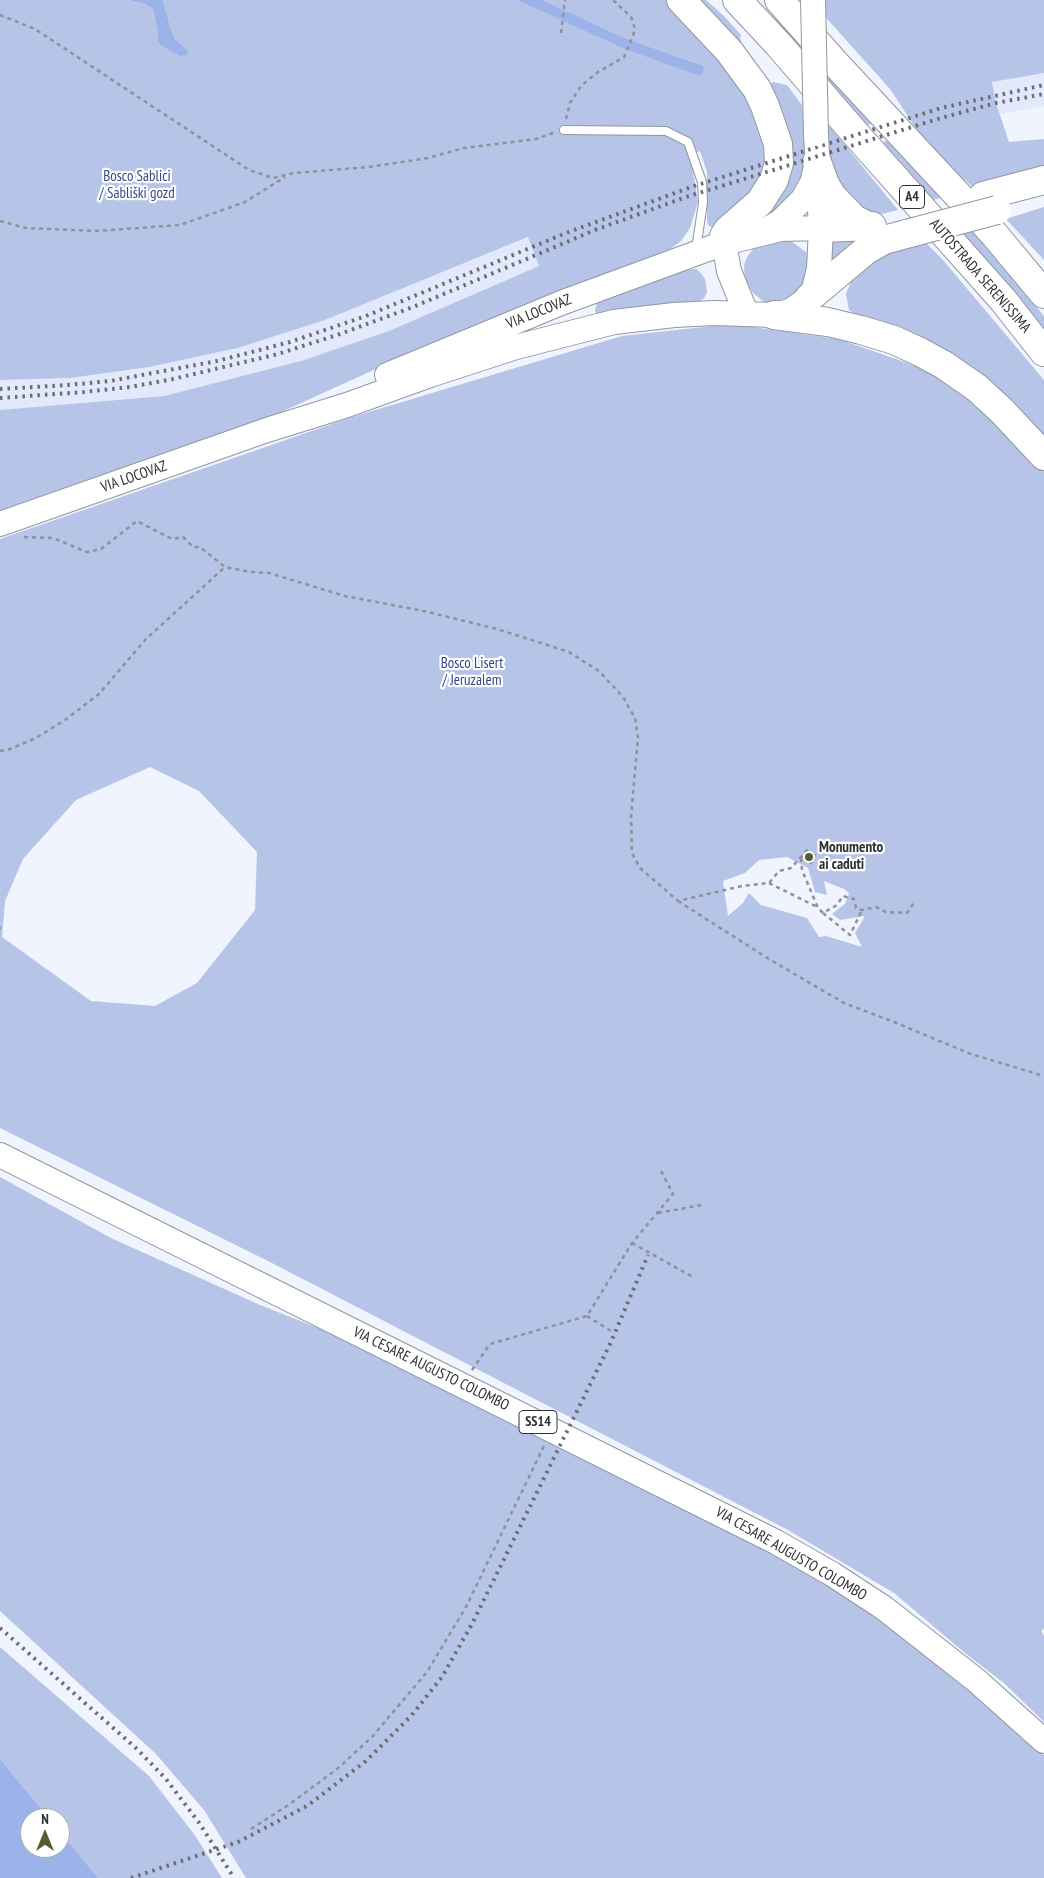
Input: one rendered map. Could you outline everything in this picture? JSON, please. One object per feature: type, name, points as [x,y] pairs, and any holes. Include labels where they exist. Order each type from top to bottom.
[{"type":"highway","points":[[681,0],[728,51],[752,82],[765,106],[778,144],[779,163],[767,194],[728,230],[724,236],[724,243]]},
{"type":"highway","name":"A4","points":[[723,0],[778,44]]},
{"type":"highway","name":"A4","points":[[728,0],[778,44]]},
{"type":"highway","name":"A4","points":[[735,0],[778,44]]},
{"type":"highway","name":"A4","points":[[746,0],[778,44]]},
{"type":"highway","name":"A4","points":[[750,0],[778,44]]},
{"type":"highway","name":"A4","points":[[780,0],[834,62],[991,213],[1044,294]]},
{"type":"highway","name":"AUTOSTRADA SERENISSIMA","points":[[778,44],[1003,300],[1044,352]]},
{"type":"highway","points":[[817,162],[825,184],[832,196],[854,219],[868,226]]},
{"type":"highway","points":[[991,213],[1044,180]]},
{"type":"highway","points":[[820,228],[905,227],[991,213],[1044,197]]},
{"type":"highway","points":[[991,213],[1016,250],[1044,276]]},
{"type":"highway","points":[[809,298],[865,251],[905,227]]},
{"type":"highway","points":[[774,315],[828,322],[861,330],[894,340],[944,364],[977,388],[1002,410],[1044,456]]},
{"type":"main road","points":[[809,298],[814,289],[819,269],[820,228],[813,0]]},
{"type":"main road","points":[[760,233],[781,220],[803,199],[812,183],[817,162]]},
{"type":"main road","name":"VIA LOCOVAZ","points":[[8,531],[267,430],[415,363],[561,303],[724,243],[781,229],[820,228]]},
{"type":"main road","points":[[724,243],[729,272],[746,313]]},
{"type":"main road","name":"VIA LOCOVAZ","points":[[267,430],[516,348],[614,322],[715,312],[774,315],[790,311],[809,298]]},
{"type":"main road","name":"VIA CESARE AUGUSTO COLOMBO","points":[[0,1155],[729,1517],[832,1574],[884,1608],[932,1645],[977,1681],[1044,1741]]},
{"type":"lane","points":[[564,130],[666,131],[688,142],[702,182],[703,203],[695,253]]},
{"type":"path","points":[[561,33],[565,0]]},
{"type":"path","points":[[0,16],[35,29],[249,170],[274,178],[428,158],[464,148],[536,139],[564,130],[570,103],[581,86],[598,72],[624,57],[627,53],[635,29],[631,17],[613,0]]},
{"type":"path","points":[[0,221],[26,228],[97,231],[180,225],[245,202],[286,176]]},
{"type":"path","points":[[8,531],[53,538],[88,552],[101,548],[137,521],[172,540],[183,537],[193,547],[200,547],[225,567],[269,573],[345,596],[424,611],[497,629],[569,652],[599,671],[623,697],[634,718],[638,738],[632,816],[632,852],[640,868],[678,901],[844,1004],[894,1022],[971,1054],[1044,1076]]},
{"type":"path","points":[[0,751],[10,749],[36,738],[65,720],[99,694],[146,640],[225,567]]},
{"type":"path","points":[[769,883],[779,871],[791,868],[810,847]]},
{"type":"path","points":[[802,857],[811,863],[815,853]]},
{"type":"path","points":[[802,857],[802,870],[818,908]]},
{"type":"path","points":[[678,901],[742,886],[769,883],[818,908],[850,935],[862,910]]},
{"type":"path","points":[[824,913],[837,905],[843,896],[854,899],[856,908],[862,910],[876,907],[886,912],[907,913],[915,901]]},
{"type":"path","points":[[463,1384],[490,1344],[587,1316],[632,1242],[673,1194],[660,1169]]},
{"type":"path","points":[[657,1214],[702,1205]]},
{"type":"path","points":[[632,1242],[693,1277]]},
{"type":"path","points":[[587,1316],[611,1331]]},
{"type":"path","points":[[251,1828],[290,1804],[338,1769],[372,1737],[427,1672],[466,1607],[553,1429]]},
{"type":"shaded area","points":[[128,0],[163,0],[175,39],[188,50],[187,55],[180,56],[157,41],[158,33],[153,9],[145,4]]},
{"type":"shaded area","points":[[516,0],[543,0],[625,38],[704,66],[703,71],[700,76],[622,48]]},
{"type":"shaded area","points":[[1044,73],[1044,106],[1000,114],[992,81]]},
{"type":"shaded area","points":[[529,237],[539,266],[389,331],[301,361],[164,396],[0,410],[0,380],[70,378],[149,367],[238,348],[325,320]]},
{"type":"shaded area","points":[[0,1759],[41,1808],[20,1808],[20,1858],[70,1858],[70,1843],[98,1878],[0,1878]]},
{"type":"green space","name":"Bosco Sablici / Sabliški gozd","points":[[0,0],[128,0],[145,4],[153,9],[158,33],[157,41],[188,50],[175,39],[163,0],[516,0],[622,48],[700,75],[704,66],[625,38],[543,0],[669,0],[733,65],[769,143],[761,188],[714,227],[711,227],[708,225],[707,220],[707,172],[700,151],[690,154],[698,202],[690,228],[681,241],[669,250],[541,299],[398,359],[257,423],[0,515],[0,410],[164,396],[301,361],[389,331],[539,266],[528,237],[325,320],[238,348],[149,367],[70,378],[0,380]]},
{"type":"green space","points":[[691,0],[706,0],[724,16],[741,35],[740,38],[746,55],[770,84],[773,82],[787,85],[802,105],[807,142],[807,176],[788,201],[759,223],[788,158]]},
{"type":"green space","points":[[820,0],[1044,0],[1044,73],[992,82],[996,103],[1009,142],[1044,139],[1044,171],[975,189],[930,150],[890,89],[820,11]]},
{"type":"green space","points":[[825,69],[878,122],[858,128],[825,90]]},
{"type":"green space","points":[[827,123],[898,210],[866,216],[829,176]]},
{"type":"green space","points":[[892,139],[944,197],[926,202],[873,145]]},
{"type":"green space","points":[[1044,207],[1044,260],[1006,219]]},
{"type":"green space","points":[[970,227],[1044,316],[1044,336],[955,231]]},
{"type":"green space","points":[[788,239],[806,252],[811,272],[795,298],[772,304],[764,302],[753,293],[745,280],[744,266],[746,259],[754,247]]},
{"type":"green space","points":[[922,239],[943,260],[1044,380],[1044,437],[849,310],[846,294],[853,276],[863,262]]},
{"type":"green space","points":[[853,240],[853,245],[838,261],[831,259],[828,241]]},
{"type":"green space","points":[[696,269],[705,279],[707,292],[705,297],[697,304],[602,316],[596,313],[597,302],[683,270]]},
{"type":"green space","name":"Bosco Lisert / Jeruzalem","points":[[731,324],[838,339],[931,371],[1013,434],[1044,468],[1044,1629],[1041,1631],[1044,1636],[1044,1722],[1005,1684],[894,1593],[788,1530],[270,1262],[0,1128],[0,539],[352,417],[622,336]],"holes":[[[150,767],[199,791],[257,852],[255,910],[197,983],[155,1006],[91,1001],[2,937],[5,901],[23,859],[76,800]],[[787,857],[808,868],[815,892],[827,895],[824,881],[849,893],[845,904],[832,914],[840,920],[865,916],[855,933],[862,947],[826,936],[819,937],[807,918],[761,905],[749,893],[743,903],[728,916],[723,881],[745,873],[759,860]]]},
{"type":"green space","points":[[0,1177],[111,1238],[260,1305],[341,1337],[744,1537],[843,1591],[942,1666],[1044,1755],[1044,1878],[246,1878],[204,1810],[156,1754],[0,1611]]},
{"type":"green space","points":[[0,1647],[149,1776],[194,1834],[222,1878],[98,1878],[70,1843],[70,1808],[41,1808],[0,1759]]},
{"type":"railway","points":[[0,389],[110,381],[217,361],[290,342],[366,316],[566,233],[694,186],[941,108],[1044,85]]},
{"type":"railway","points":[[0,398],[130,387],[173,379],[278,354],[413,307],[595,230],[686,197],[941,118],[996,103],[1044,94]]},
{"type":"railway","points":[[131,1878],[238,1842],[307,1806],[366,1761],[411,1716],[442,1677],[472,1624],[611,1342],[648,1255]]},
{"type":"railway","points":[[0,1628],[137,1749],[166,1779],[200,1824],[234,1878]]},
{"type":"place","name":"Monumento ai caduti","points":[[809,857]]}]
